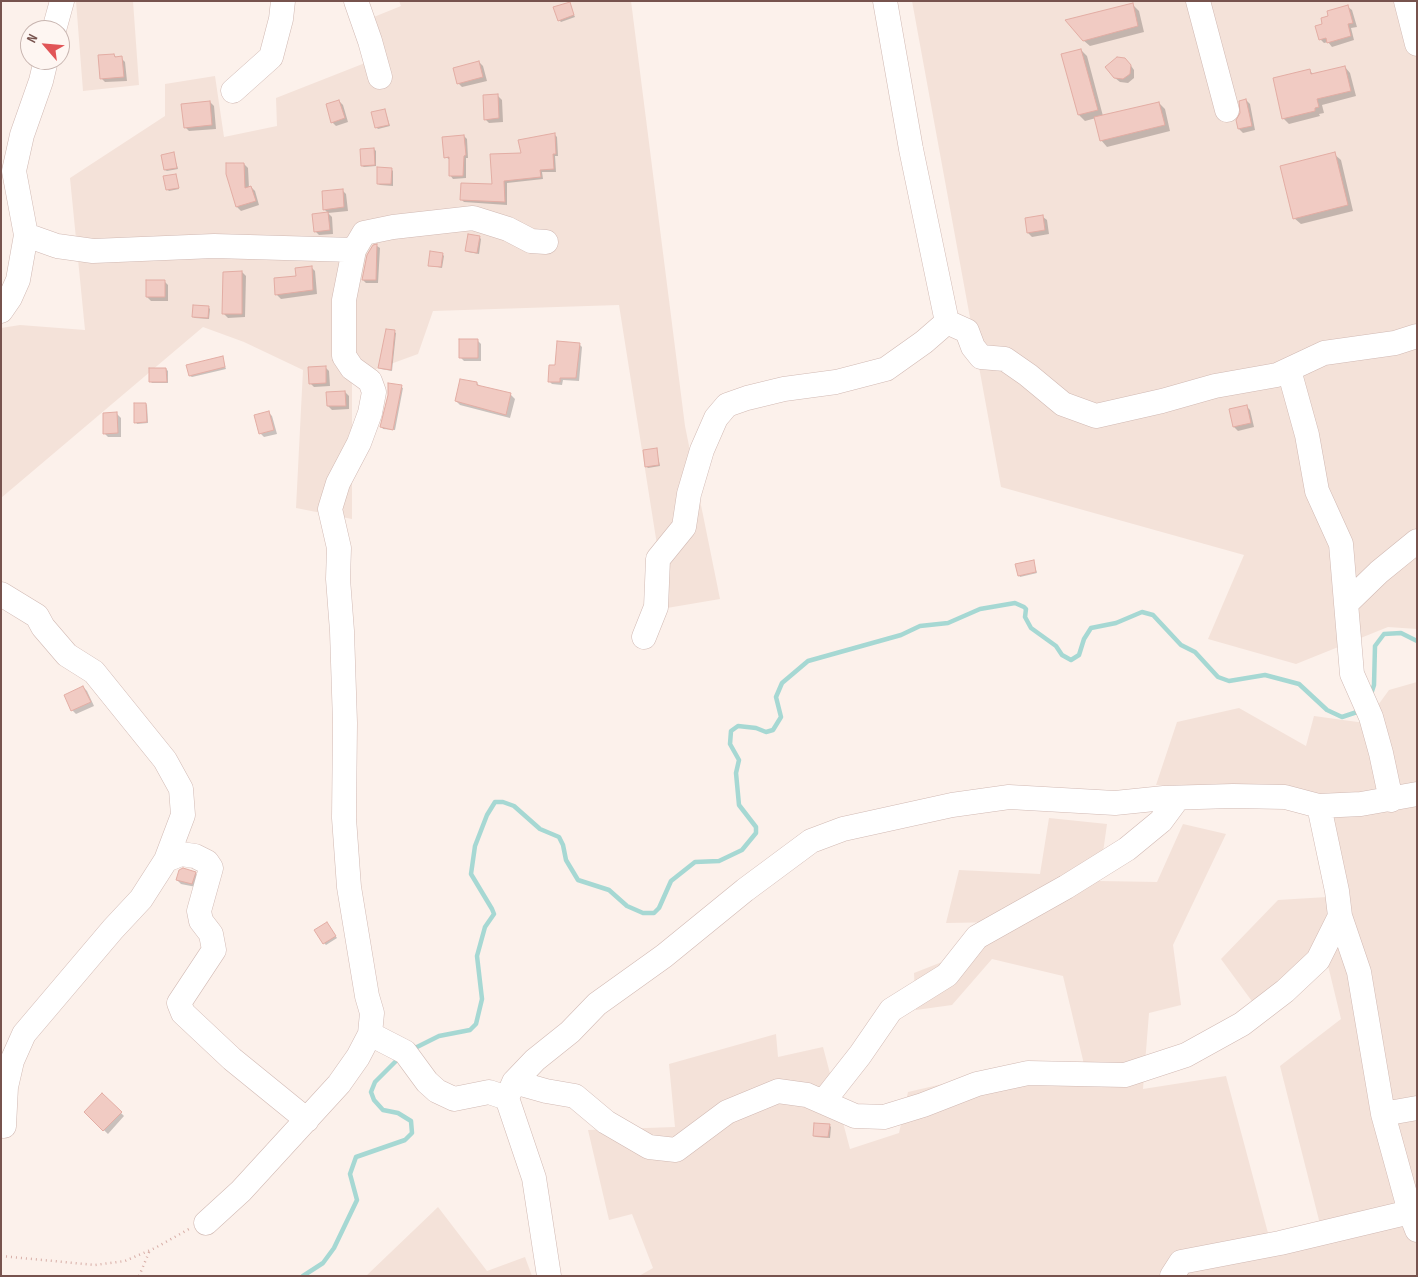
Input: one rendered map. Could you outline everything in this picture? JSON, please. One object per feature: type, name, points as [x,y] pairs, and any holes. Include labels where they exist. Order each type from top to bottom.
[{"type":"street","points":[[57,20],[62,1]]},
{"type":"street","points":[[233,91],[271,57],[283,1]]},
{"type":"street","points":[[356,1],[380,77]]},
{"type":"street","points":[[885,1],[911,149],[947,322]]},
{"type":"street","points":[[1198,1],[1227,110]]},
{"type":"street","points":[[1406,1],[1417,44]]},
{"type":"street","points":[[1,311],[10,298],[18,280],[25,226],[14,171],[22,135],[44,70]]},
{"type":"street","points":[[1,204],[25,226],[57,246],[93,251],[214,246],[354,250]]},
{"type":"street","points":[[206,1223],[241,1191],[339,1084],[358,1058],[370,1034],[372,1013],[367,996],[349,887],[344,818],[345,723],[338,548],[330,509],[338,483],[359,443],[370,412],[374,392],[370,381],[352,368],[344,356],[344,300],[354,250],[364,233],[393,227],[473,218],[508,228],[531,241],[546,242]]},
{"type":"street","points":[[947,322],[967,331],[973,347],[981,356],[1005,359],[1063,404],[1096,416],[1162,401],[1215,386],[1277,375],[1324,353],[1395,343],[1417,336]]},
{"type":"street","points":[[644,636],[656,607],[658,559],[684,528],[689,494],[702,450],[716,418],[727,405],[784,389],[836,382],[886,369],[924,342],[947,322]]},
{"type":"street","points":[[1289,370],[1307,435],[1317,491],[1341,544],[1352,674],[1371,717],[1391,800]]},
{"type":"street","points":[[1346,604],[1379,572],[1417,541]]},
{"type":"street","points":[[1,594],[37,616],[43,627],[67,655],[94,672],[165,760],[182,789],[183,814],[166,860],[141,899],[113,929],[24,1034],[12,1061],[6,1087],[4,1126]]},
{"type":"street","points":[[511,1090],[535,1060],[570,1032],[597,1004],[664,956],[745,890],[811,840],[843,829],[952,805],[1009,797],[1115,803],[1232,796],[1285,797],[1319,806],[1361,804],[1417,794]]},
{"type":"street","points":[[823,1102],[860,1056],[891,1010],[947,975],[977,937],[1066,887],[1127,848],[1161,821],[1178,798]]},
{"type":"street","points":[[1172,1276],[1181,1262],[1413,1221],[1383,1114],[1359,972],[1340,916],[1319,806]]},
{"type":"street","points":[[166,860],[181,854],[195,856],[207,862],[211,868],[199,911],[200,921],[211,934],[214,950],[179,1003],[183,1013],[202,1029],[232,1060],[307,1120]]},
{"type":"street","points":[[370,1034],[404,1052],[427,1082],[437,1091],[454,1099],[511,1090],[546,1091],[575,1096],[606,1122],[649,1147],[676,1150],[728,1112],[778,1091],[807,1095],[855,1116],[884,1117],[923,1105],[977,1084],[1028,1073],[1125,1075],[1186,1055],[1242,1024],[1285,991],[1318,960],[1340,916]]},
{"type":"street","points":[[511,1090],[534,1178],[549,1276]]},
{"type":"street","points":[[1383,1114],[1417,1108]]},
{"type":"path","points":[[1,1256],[95,1265],[125,1261],[150,1250],[188,1229],[206,1223]]},
{"type":"path","points":[[139,1276],[150,1250]]},
{"type":"shaded area","points":[[76,1],[133,1],[139,85],[83,91]]},
{"type":"shaded area","points":[[399,1],[631,1],[685,426],[720,599],[667,608],[619,305],[433,311],[418,354],[352,378],[352,519],[296,508],[303,370],[244,342],[203,327],[1,498],[1,328],[20,325],[85,330],[70,178],[165,116],[165,84],[215,76],[224,137],[277,126],[276,98],[365,63],[354,25],[401,6]]},
{"type":"shaded area","points":[[912,1],[1417,1],[1417,629],[1388,627],[1296,664],[1208,639],[1244,555],[1001,487]]},
{"type":"shaded area","points":[[1417,682],[1417,1276],[639,1276],[653,1268],[632,1214],[609,1220],[588,1130],[675,1127],[669,1064],[776,1034],[778,1057],[823,1047],[850,1149],[899,1133],[908,1092],[1003,1070],[1087,1077],[1063,976],[992,959],[952,1005],[916,1010],[914,973],[993,942],[1003,922],[946,923],[959,870],[1040,874],[1049,818],[1107,824],[1099,881],[1157,882],[1183,824],[1226,834],[1173,945],[1181,1005],[1149,1013],[1143,1089],[1226,1076],[1272,1248],[1324,1240],[1280,1066],[1341,1019],[1323,945],[1254,1004],[1221,959],[1278,900],[1327,897],[1315,793],[1156,785],[1177,722],[1239,708],[1306,746],[1314,716],[1365,723],[1389,690]]},
{"type":"shaded area","points":[[438,1207],[487,1271],[525,1257],[532,1276],[366,1276]]},
{"type":"building","points":[[570,2],[574,15],[558,21],[553,7]]},
{"type":"building","points":[[1133,3],[1138,26],[1083,41],[1065,20]]},
{"type":"building","points":[[1348,5],[1353,23],[1348,24],[1351,36],[1327,43],[1326,38],[1319,40],[1315,26],[1322,24],[1321,18],[1328,16],[1327,11]]},
{"type":"building","points":[[1081,49],[1098,110],[1078,115],[1061,54]]},
{"type":"building","points":[[114,54],[115,57],[122,56],[124,77],[100,79],[98,55]]},
{"type":"building","points":[[1117,57],[1125,58],[1131,65],[1130,74],[1123,79],[1114,78],[1105,67]]},
{"type":"building","points":[[479,61],[483,77],[457,84],[453,68]]},
{"type":"building","points":[[1345,66],[1351,91],[1317,99],[1319,107],[1315,108],[1315,111],[1282,119],[1273,78],[1310,69],[1311,74]]},
{"type":"building","points":[[498,94],[499,118],[484,120],[483,95]]},
{"type":"building","points":[[1246,99],[1252,126],[1238,129],[1236,120],[1240,113],[1239,101]]},
{"type":"building","points":[[339,100],[345,118],[331,123],[326,104]]},
{"type":"building","points":[[210,101],[212,125],[184,128],[181,104]]},
{"type":"building","points":[[1159,102],[1165,125],[1100,141],[1094,117]]},
{"type":"building","points":[[385,109],[389,125],[375,128],[371,112]]},
{"type":"building","points":[[555,133],[556,154],[553,154],[554,169],[540,170],[541,177],[504,181],[505,202],[460,200],[461,183],[492,184],[490,154],[521,153],[518,140]]},
{"type":"building","points":[[464,135],[466,155],[464,156],[463,176],[449,176],[449,157],[444,158],[442,137]]},
{"type":"building","points":[[374,148],[375,165],[361,166],[360,149]]},
{"type":"building","points":[[174,152],[177,168],[164,170],[161,155]]},
{"type":"building","points":[[1335,152],[1348,205],[1293,219],[1280,166]]},
{"type":"building","points":[[226,163],[244,163],[245,188],[251,186],[256,201],[236,207],[226,174]]},
{"type":"building","points":[[377,167],[392,168],[391,184],[377,184]]},
{"type":"building","points":[[176,174],[179,188],[166,190],[163,176]]},
{"type":"building","points":[[343,189],[344,207],[323,210],[322,191]]},
{"type":"building","points":[[328,212],[330,230],[314,232],[312,214]]},
{"type":"building","points":[[1043,215],[1045,230],[1027,233],[1025,218]]},
{"type":"building","points":[[468,234],[480,236],[477,253],[465,251]]},
{"type":"building","points":[[377,244],[376,280],[362,280],[367,255],[373,245]]},
{"type":"building","points":[[430,251],[443,253],[441,267],[428,266]]},
{"type":"building","points":[[312,266],[313,290],[275,295],[274,278],[296,276],[295,268]]},
{"type":"building","points":[[242,271],[242,314],[222,314],[223,272]]},
{"type":"building","points":[[146,280],[165,280],[165,297],[146,297]]},
{"type":"building","points":[[193,305],[209,306],[208,318],[192,317]]},
{"type":"building","points":[[386,329],[395,330],[391,370],[378,368]]},
{"type":"building","points":[[459,339],[478,339],[478,358],[459,358]]},
{"type":"building","points":[[557,341],[580,343],[576,378],[560,378],[560,382],[548,382],[549,365],[555,365]]},
{"type":"building","points":[[223,356],[225,367],[189,376],[186,365]]},
{"type":"building","points":[[326,366],[326,383],[309,384],[308,367]]},
{"type":"building","points":[[149,368],[166,368],[167,382],[149,382]]},
{"type":"building","points":[[460,379],[477,382],[477,385],[511,393],[506,415],[455,401]]},
{"type":"building","points":[[388,383],[402,385],[393,430],[380,427],[388,395]]},
{"type":"building","points":[[345,391],[346,406],[327,406],[326,392]]},
{"type":"building","points":[[134,403],[146,403],[147,422],[134,423]]},
{"type":"building","points":[[1247,405],[1251,423],[1233,427],[1229,409]]},
{"type":"building","points":[[269,411],[274,430],[259,434],[254,415]]},
{"type":"building","points":[[117,412],[118,433],[103,434],[103,413]]},
{"type":"building","points":[[657,448],[659,465],[645,467],[643,450]]},
{"type":"building","points":[[1034,560],[1036,572],[1018,576],[1015,564]]},
{"type":"building","points":[[83,686],[91,702],[71,711],[64,695]]},
{"type":"building","points":[[183,868],[196,872],[192,884],[176,880],[179,870]]},
{"type":"building","points":[[327,922],[336,936],[323,944],[314,930]]},
{"type":"building","points":[[102,1093],[122,1112],[103,1131],[84,1112]]},
{"type":"building","points":[[814,1123],[830,1124],[828,1137],[813,1136]]},
{"type":"waterway","points":[[413,1049],[439,1036],[470,1030],[476,1024],[482,999],[477,956],[485,927],[494,914],[471,874],[475,846],[487,815],[495,802],[503,802],[514,806],[540,829],[559,837],[566,860],[578,880],[609,890],[627,906],[643,913],[654,913],[659,908],[671,881],[695,862],[719,861],[742,850],[756,833],[756,827],[739,805],[736,773],[739,760],[730,744],[731,731],[738,726],[756,728],[766,732],[773,730],[781,717],[776,697],[782,683],[808,661],[901,635],[920,626],[948,623],[980,609],[1015,603],[1026,609],[1025,617],[1031,628],[1056,646],[1062,655],[1071,660],[1079,655],[1084,639],[1091,628],[1116,623],[1142,612],[1153,615],[1181,645],[1195,652],[1218,677],[1229,681],[1265,675],[1299,684],[1327,710],[1342,717],[1360,711]]},
{"type":"waterway","points":[[1371,694],[1374,685],[1375,646],[1384,634],[1401,633],[1417,641]]},
{"type":"waterway","points":[[303,1276],[323,1263],[334,1248],[357,1200],[350,1174],[356,1157],[405,1140],[412,1133],[411,1121],[398,1113],[383,1110],[374,1100],[371,1092],[375,1082],[400,1057]]}]
